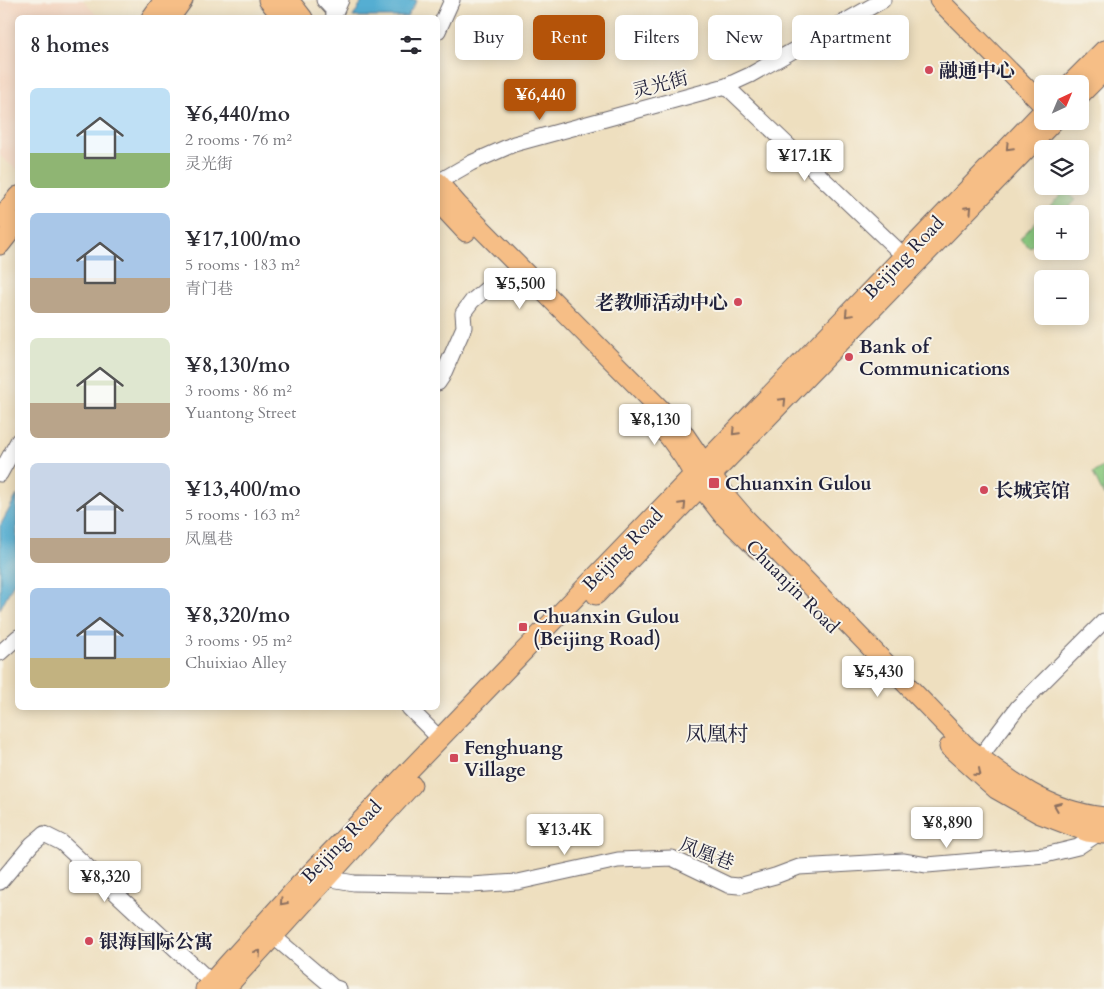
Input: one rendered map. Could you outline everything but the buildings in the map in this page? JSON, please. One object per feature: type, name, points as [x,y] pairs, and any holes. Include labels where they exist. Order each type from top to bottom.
[{"type":"main road","points":[[153,15],[164,0]]},
{"type":"main road","points":[[172,15],[183,0]]},
{"type":"main road","points":[[268,0],[280,15]]},
{"type":"main road","points":[[289,0],[301,15]]},
{"type":"main road","points":[[939,0],[1034,96]]},
{"type":"main road","points":[[950,0],[1034,86]]},
{"type":"main road","points":[[1079,75],[1104,50]]},
{"type":"main road","points":[[1089,86],[1104,71]]},
{"type":"main road","name":"Beijing Road","points":[[214,987],[273,936],[703,475],[904,256],[1034,120]]},
{"type":"main road","name":"Beijing Road","points":[[214,987],[299,885],[439,738],[1045,130]]},
{"type":"main road","points":[[440,184],[632,389],[703,475]]},
{"type":"main road","points":[[0,219],[15,200]]},
{"type":"main road","points":[[440,204],[632,389]]},
{"type":"main road","points":[[0,245],[15,226]]},
{"type":"main road","name":"Chuanjin Road","points":[[703,475],[727,497],[745,518],[967,747],[1000,773],[1033,795],[1059,807],[1085,815],[1103,829]]},
{"type":"main road","name":"Chuanjin Road","points":[[703,475],[722,514],[813,605],[934,732],[996,789],[1040,814],[1087,832],[1103,829]]},
{"type":"street","points":[[324,0],[336,10]]},
{"type":"street","points":[[440,27],[452,0]]},
{"type":"street","name":"灵光街","points":[[440,181],[471,163],[514,144],[726,86],[750,75],[883,0]]},
{"type":"street","points":[[726,86],[904,256]]},
{"type":"street","points":[[440,380],[464,327],[463,313],[472,301],[496,281]]},
{"type":"street","points":[[0,474],[15,446]]},
{"type":"street","points":[[980,757],[1018,707],[1104,621]]},
{"type":"street","points":[[0,654],[15,640]]},
{"type":"street","points":[[411,710],[439,738]]},
{"type":"street","name":"凤凰巷","points":[[326,878],[354,884],[472,885],[518,882],[618,860],[672,858],[728,885],[739,886],[799,867],[903,861],[927,865],[1045,855],[1078,847],[1103,829]]},
{"type":"street","points":[[0,882],[32,844],[44,834],[62,843],[214,987]]},
{"type":"street","points":[[273,936],[336,988]]},
{"type":"shaded area","points":[[0,0],[83,0],[96,15],[15,15],[15,168],[0,156]]},
{"type":"green space","points":[[1061,195],[1069,195],[1075,200],[1070,205],[1052,205]]},
{"type":"green space","points":[[1034,224],[1034,243],[1030,248],[1020,239]]},
{"type":"green space","points":[[1104,466],[1104,496],[1093,473]]},
{"type":"water","points":[[363,0],[417,0],[408,15],[354,15]]},
{"type":"water","points":[[15,499],[15,581],[0,609],[0,526]]},
{"type":"place","name":"融通中心","points":[[929,70]]},
{"type":"place","name":"老教师活动中心","points":[[738,302]]},
{"type":"place","name":"Bank of Communications","points":[[849,357]]},
{"type":"place","name":"Chuanxin Gulou","points":[[714,483]]},
{"type":"place","name":"长城宾馆","points":[[984,490]]},
{"type":"place","name":"Chuanxin Gulou (Beijing Road)","points":[[523,627]]},
{"type":"place","name":"Fenghuang Village","points":[[454,758]]},
{"type":"place","name":"银海国际公寓","points":[[89,941]]},
{"type":"district","name":"凤凰村","points":[[717,734]]}]
